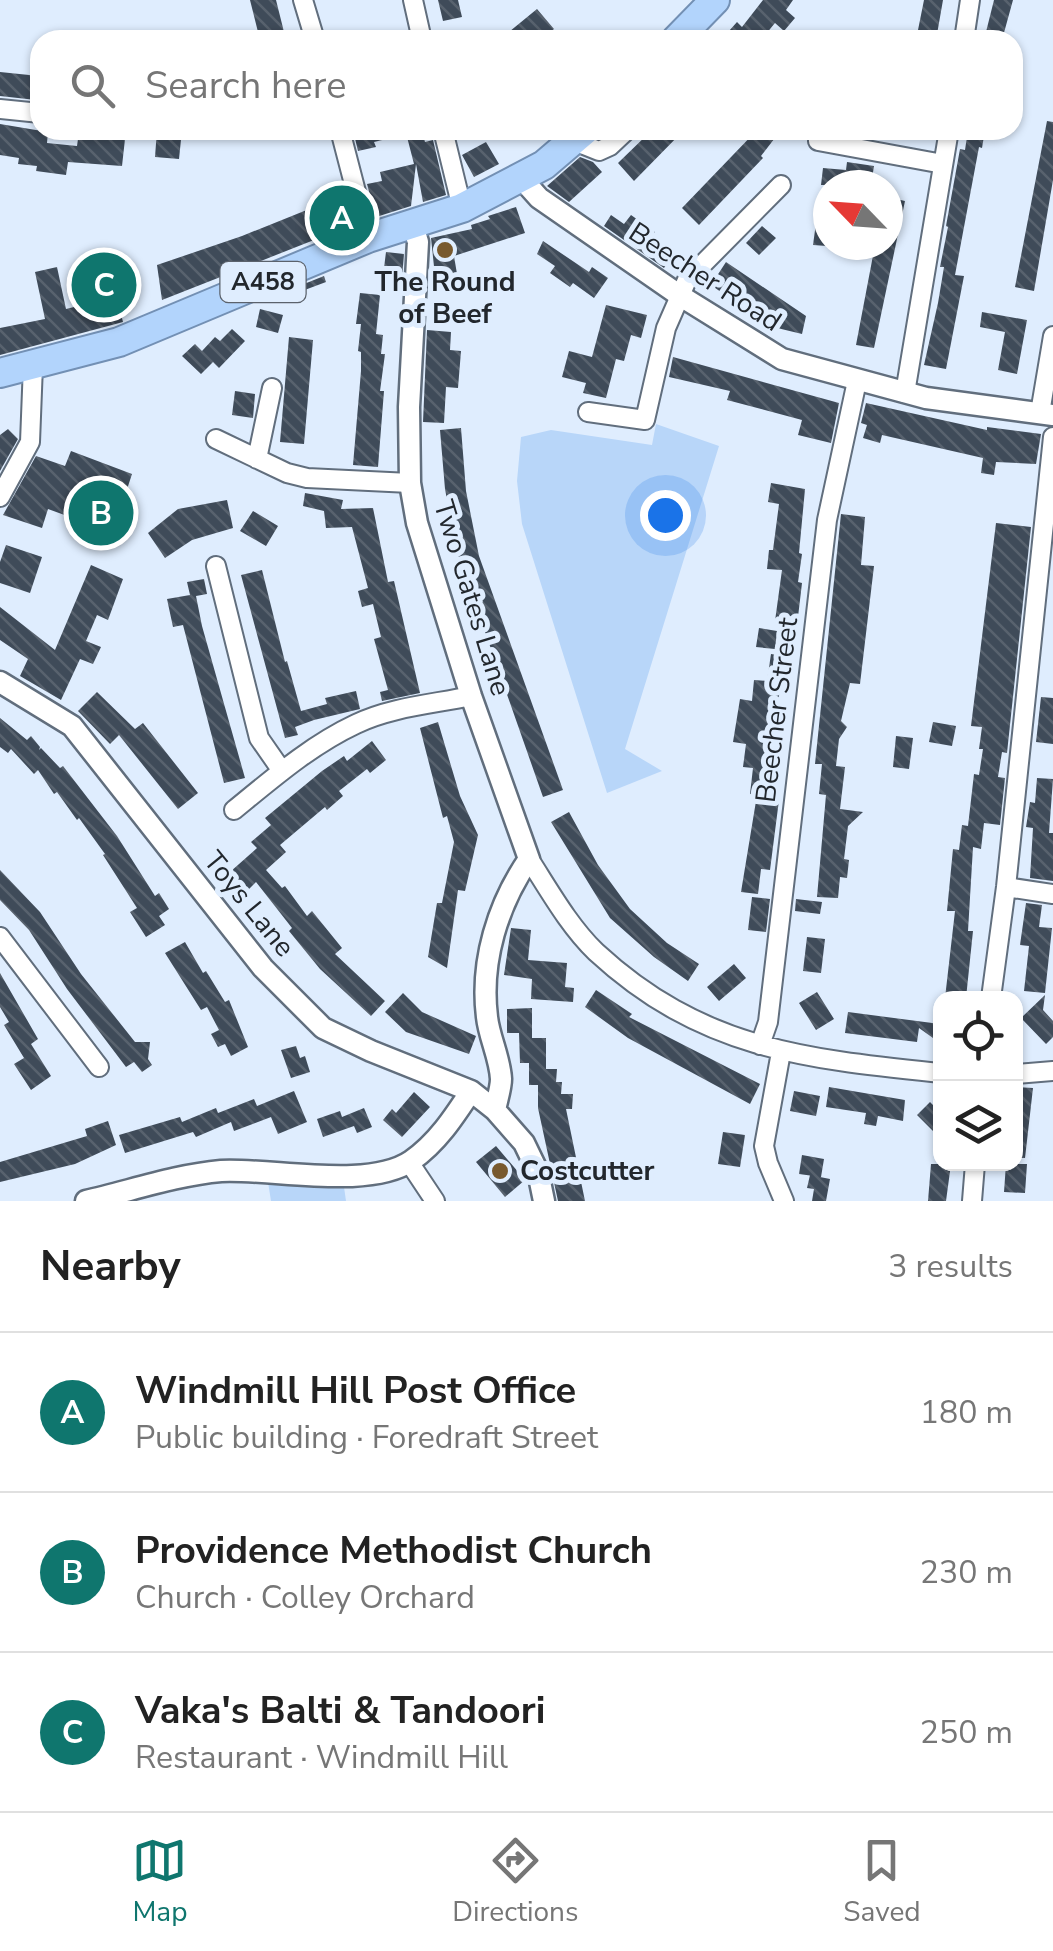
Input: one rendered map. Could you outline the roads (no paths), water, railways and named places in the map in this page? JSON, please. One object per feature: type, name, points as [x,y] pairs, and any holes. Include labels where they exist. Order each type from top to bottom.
[{"type":"highway","points":[[695,30],[715,0]]},
{"type":"highway","name":"A458","points":[[0,373],[119,342],[368,238],[462,208],[522,179],[575,140]]},
{"type":"street","points":[[303,0],[312,30]]},
{"type":"street","points":[[412,0],[420,30]]},
{"type":"street","points":[[966,30],[970,0]]},
{"type":"street","points":[[0,109],[30,113]]},
{"type":"street","points":[[343,140],[368,238]]},
{"type":"street","points":[[445,140],[462,208]]},
{"type":"street","points":[[585,140],[599,152],[616,140]]},
{"type":"street","points":[[906,393],[947,140]]},
{"type":"street","points":[[818,142],[943,164]]},
{"type":"street","name":"Beecher Road","points":[[522,179],[539,198],[679,295],[782,359],[906,393],[1047,414]]},
{"type":"street","points":[[588,412],[645,420],[666,328],[686,280],[781,185]]},
{"type":"street","name":"Two Gates Lane","points":[[413,226],[418,242],[409,407],[410,483],[422,546],[529,859]]},
{"type":"street","points":[[1047,414],[1053,336]]},
{"type":"street","points":[[0,497],[30,442],[33,366]]},
{"type":"street","name":"Beecher Street","points":[[760,1045],[768,1022],[827,520],[857,381]]},
{"type":"street","points":[[257,459],[272,388]]},
{"type":"street","points":[[992,991],[1053,437]]},
{"type":"street","points":[[216,439],[307,478],[410,483]]},
{"type":"street","points":[[216,566],[259,738],[282,771]]},
{"type":"street","name":"Toys Lane","points":[[0,682],[72,726],[263,968],[304,1011],[343,1038],[471,1091],[495,1110],[524,1143],[538,1172],[544,1201]]},
{"type":"street","points":[[234,810],[282,771],[356,723],[471,696]]},
{"type":"street","points":[[495,1110],[501,1080],[486,1016],[494,929],[509,888],[529,859],[594,950],[668,1008],[781,1052],[933,1072]]},
{"type":"street","points":[[1006,888],[1053,894]]},
{"type":"street","points":[[0,937],[99,1067]]},
{"type":"street","points":[[781,1052],[764,1146],[784,1201]]},
{"type":"street","points":[[1023,1073],[1053,1071]]},
{"type":"street","points":[[86,1201],[216,1172],[249,1170],[333,1176],[380,1172],[409,1162],[447,1128],[471,1091]]},
{"type":"street","points":[[409,1162],[435,1201]]},
{"type":"street","points":[[972,1201],[974,1171]]},
{"type":"place","name":"Windmill Hill Post Office","points":[[342,218]]},
{"type":"place","name":"The Round of Beef","points":[[445,250]]},
{"type":"place","name":"Vaka's Balti & Tandoori","points":[[104,285]]},
{"type":"place","name":"Providence Methodist Church","points":[[101,513]]},
{"type":"place","name":"Costcutter","points":[[500,1171]]}]
